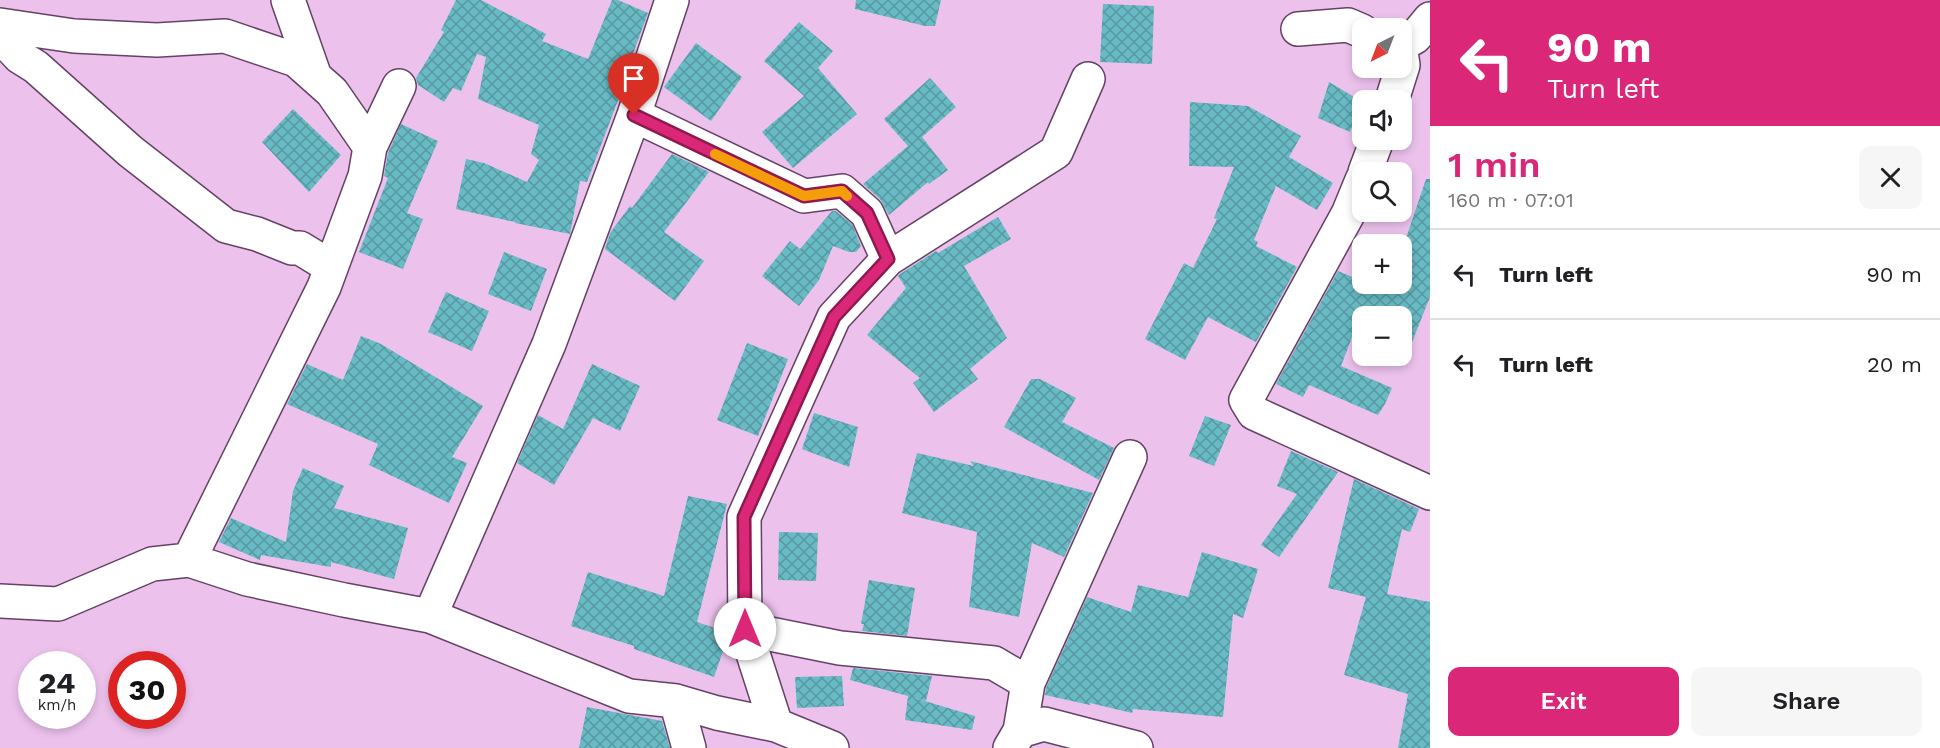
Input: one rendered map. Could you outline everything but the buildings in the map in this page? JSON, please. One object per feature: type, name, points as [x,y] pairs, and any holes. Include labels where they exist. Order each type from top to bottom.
[{"type":"street","points":[[288,0],[315,77]]},
{"type":"street","points":[[430,616],[549,345],[634,115],[672,0]]},
{"type":"street","points":[[1412,40],[1430,19]]},
{"type":"street","points":[[0,25],[74,36],[157,40],[225,36],[296,60],[332,92],[370,147]]},
{"type":"street","points":[[1298,30],[1348,26],[1352,28]]},
{"type":"street","points":[[0,36],[20,57],[36,67],[130,151],[226,226],[257,234],[292,248],[300,248],[331,267]]},
{"type":"street","points":[[776,725],[745,629],[744,517],[834,317],[888,259],[1056,152],[1088,79]]},
{"type":"street","points":[[189,560],[324,287],[365,176],[370,147],[399,86]]},
{"type":"street","points":[[634,115],[804,196],[842,191],[867,213],[888,259]]},
{"type":"street","points":[[1352,204],[1246,400],[1254,413],[1430,493]]},
{"type":"street","points":[[1015,740],[1028,683],[1130,457]]},
{"type":"street","points":[[0,601],[58,604],[152,564],[189,560],[247,579],[430,616],[629,696],[676,701],[717,713],[776,725],[831,748]]},
{"type":"street","points":[[745,629],[840,648],[994,663],[1028,683]]},
{"type":"street","points":[[676,701],[690,748]]},
{"type":"street","points":[[690,748],[717,713]]},
{"type":"street","points":[[1015,740],[1044,724],[1136,748]]},
{"type":"slow traffic","points":[[715,154],[804,196],[842,191],[847,196]]},
{"type":"route","points":[[634,115],[804,196],[842,191],[867,213],[888,259],[834,317],[744,517],[745,629]]}]
